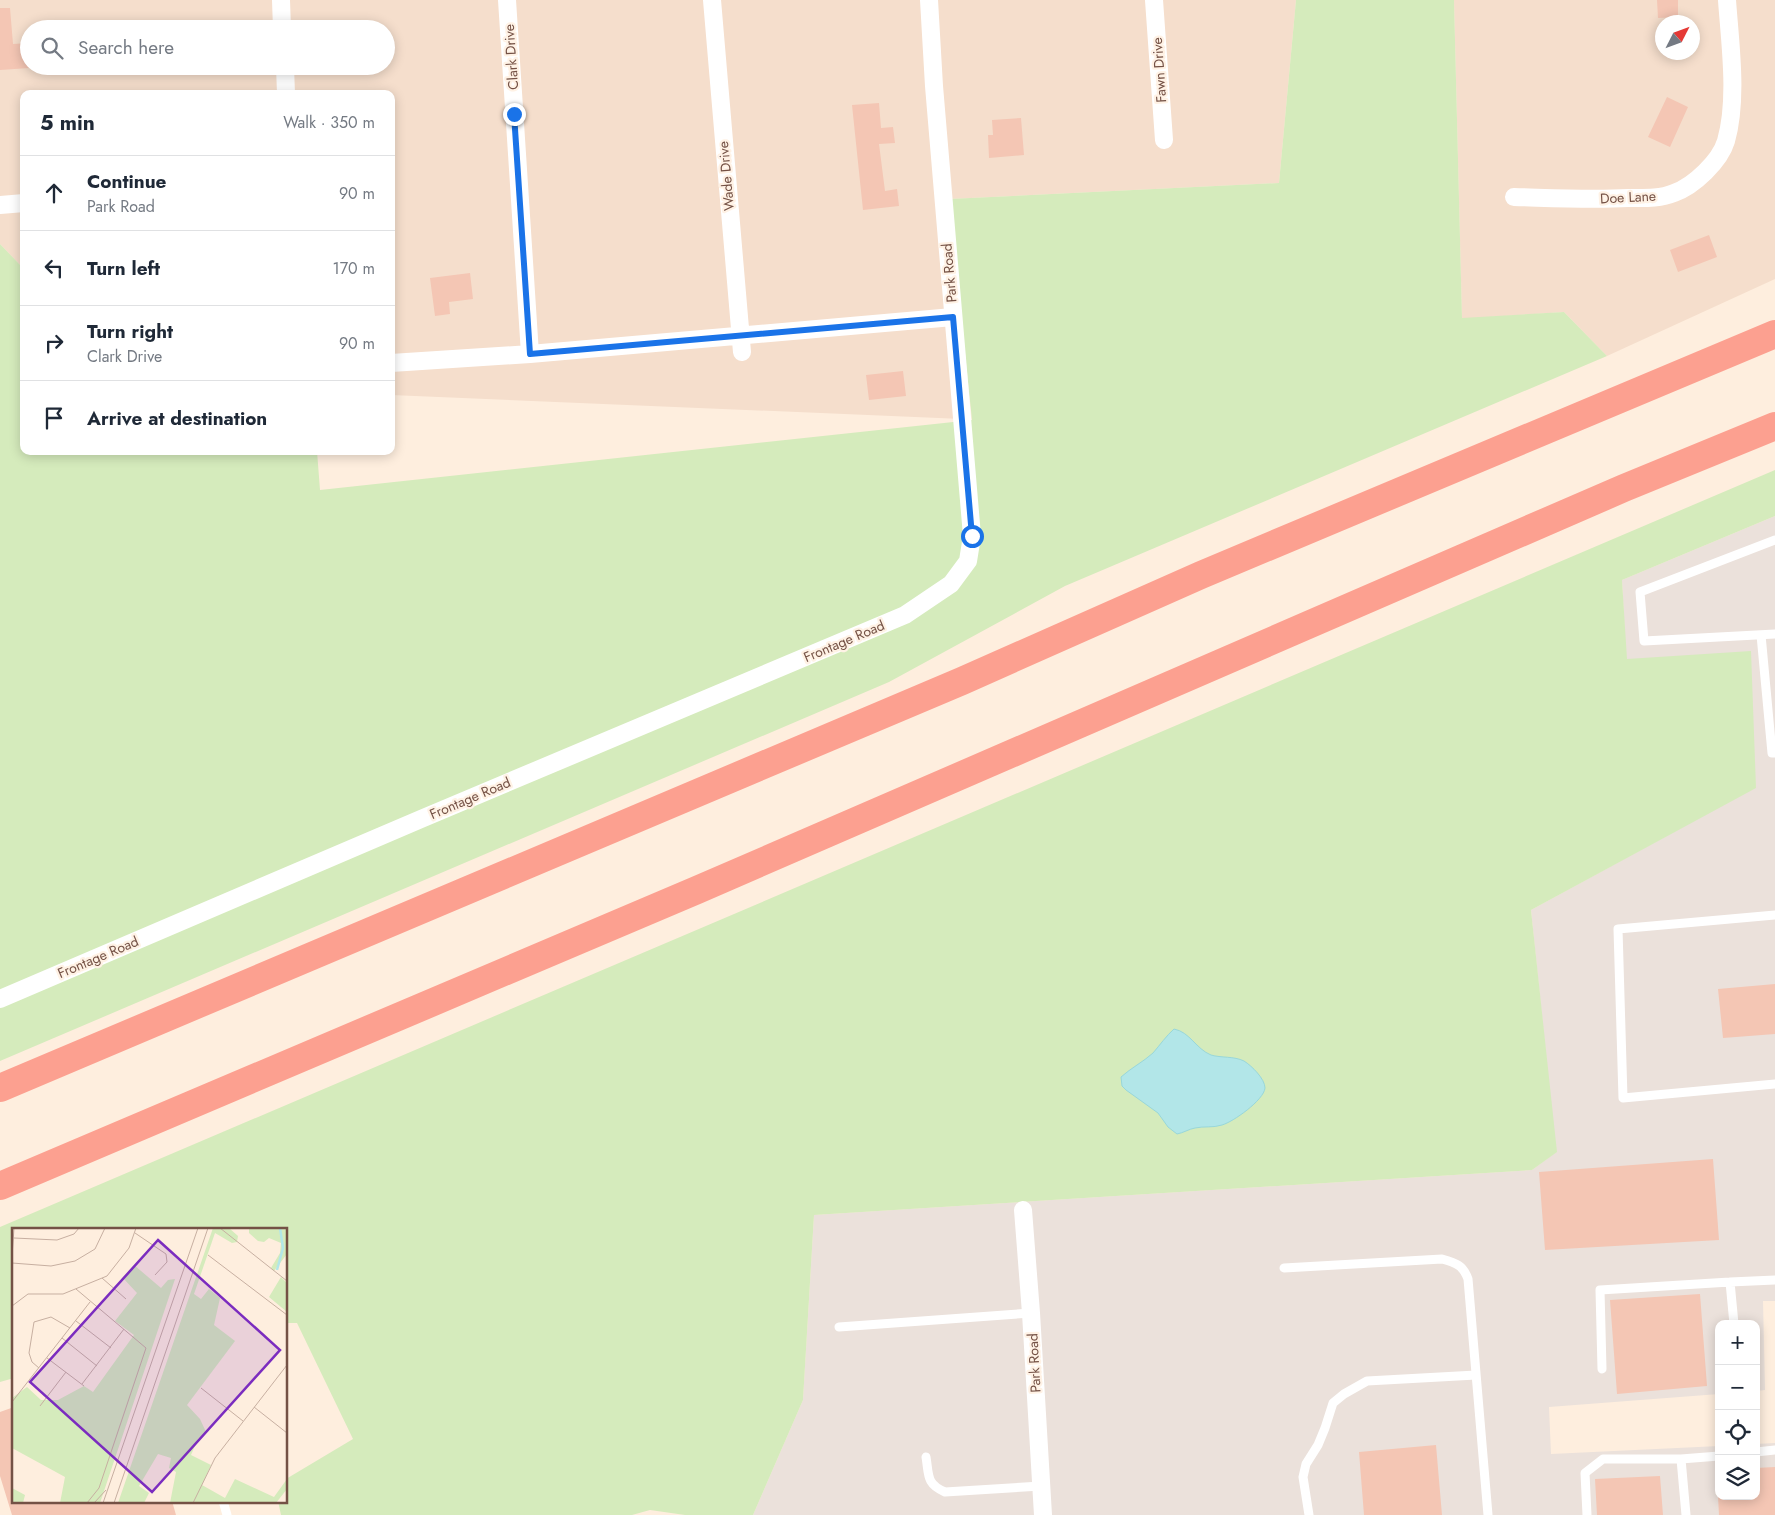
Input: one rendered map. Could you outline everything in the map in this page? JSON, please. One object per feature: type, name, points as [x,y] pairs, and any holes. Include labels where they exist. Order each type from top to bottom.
[{"type":"highway","points":[[0,1088],[962,681],[1210,571],[1775,334]]},
{"type":"highway","points":[[0,1188],[54,1163],[697,890],[1624,488],[1775,426]]},
{"type":"street","points":[[281,0],[282,20]]},
{"type":"street","name":"Clark Drive","points":[[507,0],[530,354]]},
{"type":"street","name":"Wade Drive","points":[[712,0],[741,344]]},
{"type":"street","name":"Park Road","points":[[928,0],[972,536],[968,561],[952,584],[939,593]]},
{"type":"street","name":"Fawn Drive","points":[[1154,0],[1164,140]]},
{"type":"street","name":"Doe Lane","points":[[1514,197],[1650,198],[1674,193],[1702,175],[1716,161],[1726,142],[1732,110],[1731,50],[1727,0]]},
{"type":"street","points":[[285,75],[286,90]]},
{"type":"street","points":[[0,205],[20,203]]},
{"type":"street","points":[[395,363],[741,344],[953,317]]},
{"type":"street","name":"Frontage Road","points":[[0,999],[905,615],[939,593]]},
{"type":"street","name":"Park Road","points":[[1023,1210],[1043,1515]]},
{"type":"lane","points":[[1775,540],[1640,592],[1644,641],[1775,634]]},
{"type":"lane","points":[[1761,635],[1772,753],[1775,753]]},
{"type":"lane","points":[[1775,915],[1618,929],[1623,1098],[1775,1084]]},
{"type":"lane","points":[[1284,1268],[1442,1259],[1458,1263],[1465,1269],[1468,1279],[1488,1515]]},
{"type":"lane","points":[[1602,1369],[1600,1290],[1775,1280]]},
{"type":"lane","points":[[1730,1282],[1734,1320]]},
{"type":"lane","points":[[839,1327],[1031,1313]]},
{"type":"lane","points":[[1309,1515],[1303,1477],[1306,1464],[1322,1436],[1333,1403],[1344,1394],[1367,1381],[1476,1375]]},
{"type":"lane","points":[[1760,1452],[1775,1450]]},
{"type":"lane","points":[[1587,1515],[1585,1473],[1603,1459],[1681,1459],[1715,1456]]},
{"type":"lane","points":[[926,1457],[929,1480],[935,1488],[945,1492],[1041,1486]]},
{"type":"lane","points":[[1681,1459],[1686,1515]]},
{"type":"lane","points":[[223,1502],[227,1515]]},
{"type":"shaded area","points":[[0,0],[1296,0],[1279,183],[949,199],[962,419],[395,395],[395,90],[20,90],[20,265],[0,244]]},
{"type":"shaded area","points":[[1454,0],[1775,0],[1775,279],[1607,356],[1564,312],[1462,319]]},
{"type":"shaded area","points":[[1775,516],[1775,1301],[1763,1301],[1765,1390],[1760,1391],[1760,1320],[1715,1320],[1715,1394],[1549,1407],[1551,1454],[1715,1446],[1715,1500],[1760,1500],[1760,1444],[1775,1443],[1775,1515],[753,1515],[803,1400],[814,1215],[1532,1170],[1556,1152],[1531,910],[1756,787],[1626,659],[1622,580]]},
{"type":"green space","points":[[1296,0],[1454,0],[1462,318],[1564,312],[1607,356],[1065,586],[889,682],[0,1061],[0,244],[20,265],[20,455],[317,455],[320,490],[972,420],[949,199],[1279,183]]},
{"type":"green space","points":[[1775,470],[1775,516],[1622,580],[1627,659],[1751,651],[1756,788],[1531,910],[1557,1152],[1532,1170],[814,1215],[803,1400],[753,1515],[685,1515],[650,1510],[632,1515],[281,1515],[278,1502],[288,1502],[288,1478],[353,1439],[297,1323],[288,1323],[288,1228],[12,1228],[12,1379],[0,1382],[0,1227]]},
{"type":"water","points":[[1174,1029],[1184,1033],[1201,1049],[1211,1055],[1236,1058],[1244,1061],[1258,1073],[1265,1088],[1254,1104],[1240,1115],[1222,1125],[1195,1128],[1177,1134],[1168,1127],[1158,1113],[1126,1090],[1122,1086],[1121,1077],[1153,1053]]},
{"type":"building","points":[[1657,0],[1678,0],[1678,15],[1658,15]]},
{"type":"building","points":[[0,8],[10,8],[13,44],[20,44],[20,69],[0,70]]},
{"type":"building","points":[[1667,97],[1688,107],[1670,147],[1648,137]]},
{"type":"building","points":[[879,103],[881,128],[893,127],[895,143],[879,144],[885,191],[897,189],[899,206],[863,210],[852,105]]},
{"type":"building","points":[[1021,118],[1024,155],[989,158],[988,135],[993,135],[992,120]]},
{"type":"building","points":[[1709,235],[1717,257],[1678,272],[1670,250]]},
{"type":"building","points":[[470,273],[473,299],[449,302],[450,314],[435,316],[430,278]]},
{"type":"building","points":[[903,371],[906,396],[869,400],[866,375]]},
{"type":"building","points":[[1775,984],[1775,1034],[1723,1038],[1718,989]]},
{"type":"building","points":[[1713,1159],[1719,1240],[1545,1250],[1539,1172]]},
{"type":"building","points":[[1700,1294],[1707,1386],[1617,1394],[1610,1300]]},
{"type":"building","points":[[12,1408],[12,1502],[172,1502],[176,1515],[12,1515],[0,1476],[0,1412]]},
{"type":"building","points":[[1436,1445],[1442,1515],[1364,1515],[1359,1452]]},
{"type":"building","points":[[1775,1467],[1775,1515],[1719,1515],[1718,1500],[1760,1500],[1760,1468]]},
{"type":"building","points":[[1660,1476],[1663,1515],[1597,1515],[1595,1479]]},
{"type":"route","points":[[514,114],[530,354],[953,317],[972,536]]}]
